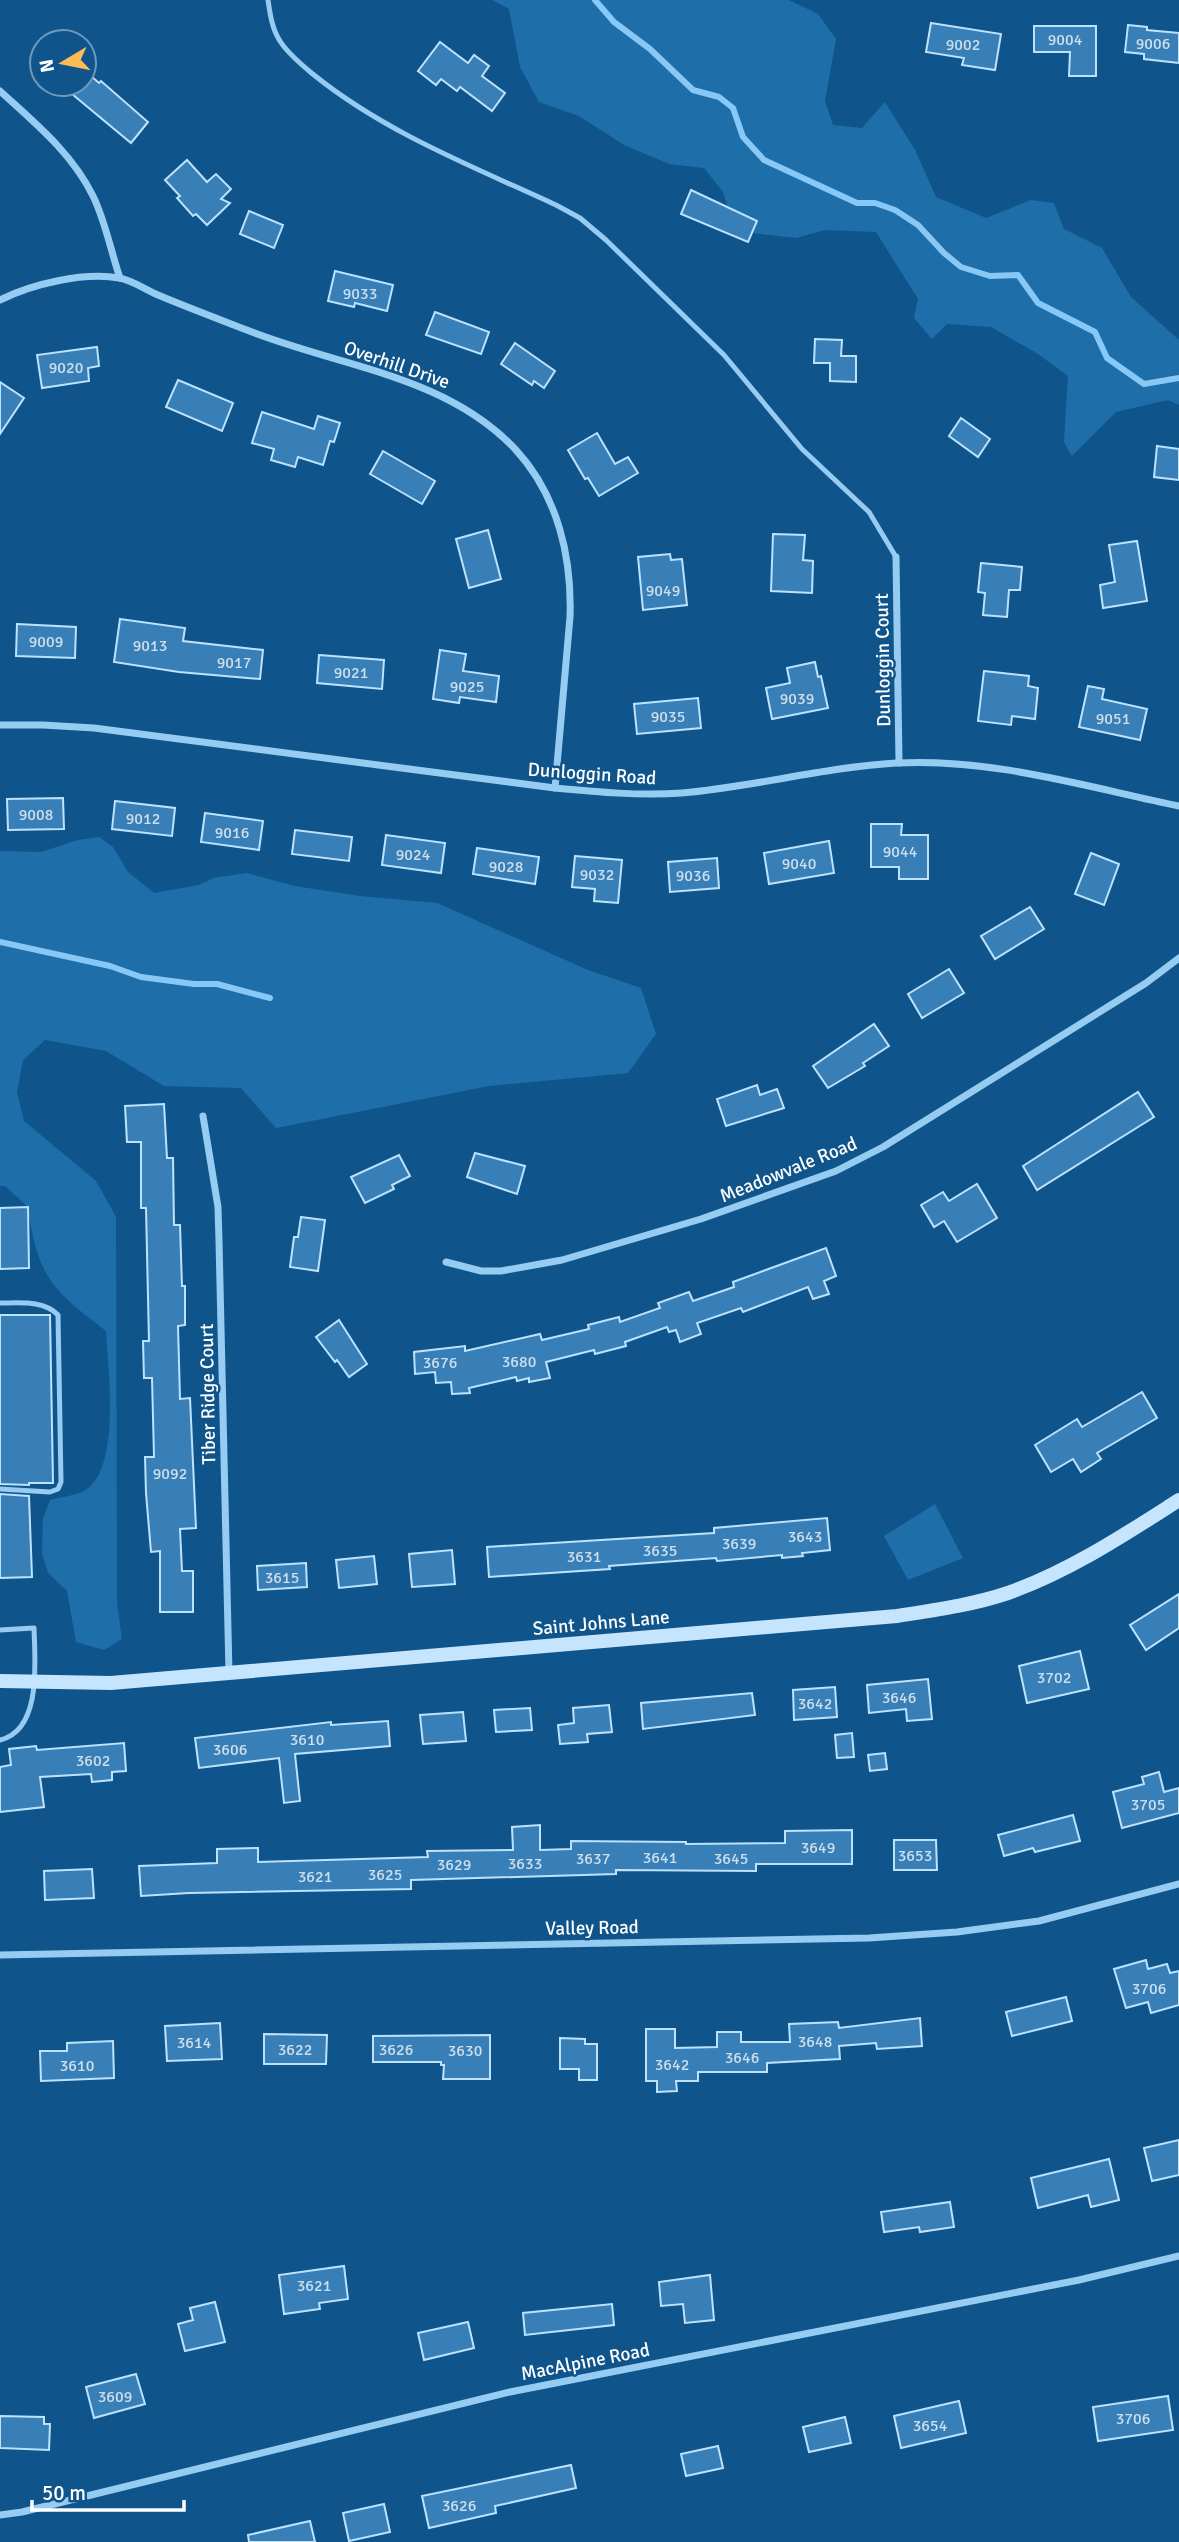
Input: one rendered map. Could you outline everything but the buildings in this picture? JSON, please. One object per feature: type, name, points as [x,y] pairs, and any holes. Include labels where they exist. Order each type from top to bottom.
[{"type":"street","points":[[0,90],[58,145],[79,171],[94,197],[120,278]]},
{"type":"street","name":"Overhill Drive","points":[[0,300],[74,277],[120,278],[261,335],[422,386],[490,424],[517,452],[539,482],[556,514],[566,551],[571,591],[555,788]]},
{"type":"street","name":"Dunloggin Court","points":[[897,557],[899,763]]},
{"type":"street","name":"Dunloggin Road","points":[[0,725],[94,729],[555,788],[626,794],[683,793],[836,769],[899,763],[959,763],[1006,770],[1179,806]]},
{"type":"street","name":"Meadowvale Road","points":[[446,1262],[481,1271],[529,1268],[595,1252],[701,1220],[836,1171],[903,1135],[1146,983],[1179,958]]},
{"type":"street","name":"Tiber Ridge Court","points":[[203,1116],[218,1207],[229,1673]]},
{"type":"street","name":"Saint Johns Lane","points":[[0,1681],[111,1683],[897,1616],[957,1607],[1007,1593],[1058,1573],[1103,1549],[1179,1500]]},
{"type":"street","name":"Valley Road","points":[[0,1955],[869,1938],[957,1932],[1039,1921],[1179,1884]]},
{"type":"street","name":"MacAlpine Road","points":[[0,2515],[34,2509],[510,2392],[1079,2280],[1179,2256]]},
{"type":"lane","points":[[268,0],[273,26],[280,42],[343,99],[406,135],[556,205],[580,218],[606,240],[724,355],[802,449],[869,512],[897,557]]},
{"type":"lane","points":[[0,1303],[33,1304],[51,1308],[58,1315],[61,1482],[58,1489],[50,1492],[0,1489]]},
{"type":"lane","points":[[0,1630],[34,1628],[36,1683],[25,1723],[11,1737],[0,1740]]},
{"type":"shaded area","points":[[492,0],[789,0],[818,14],[836,39],[825,101],[833,125],[862,128],[885,102],[915,150],[936,197],[986,218],[1031,200],[1054,203],[1064,229],[1102,248],[1131,297],[1179,340],[1179,405],[1168,400],[1116,412],[1072,456],[1064,442],[1068,376],[1038,354],[991,327],[947,324],[932,339],[914,318],[918,299],[876,232],[825,230],[796,238],[752,233],[757,221],[728,208],[723,192],[704,168],[669,164],[624,145],[579,116],[539,102],[520,67],[509,9]]},
{"type":"shaded area","points":[[99,837],[113,847],[128,872],[154,893],[247,873],[295,886],[360,896],[437,903],[588,970],[641,988],[656,1034],[628,1073],[489,1086],[276,1128],[241,1088],[164,1086],[106,1051],[45,1040],[23,1060],[17,1092],[24,1121],[96,1181],[116,1217],[117,1603],[122,1639],[104,1650],[76,1642],[67,1591],[48,1573],[42,1553],[43,1519],[50,1500],[82,1492],[95,1481],[103,1464],[110,1419],[106,1331],[72,1304],[50,1280],[36,1250],[28,1207],[5,1186],[0,1186],[0,851],[41,852],[78,840]]},
{"type":"shaded area","points":[[935,1504],[963,1558],[908,1580],[884,1536]]},
{"type":"waterway","points":[[595,0],[614,22],[650,49],[693,90],[719,97],[733,108],[743,137],[764,160],[857,203],[875,203],[895,210],[918,225],[961,267],[990,276],[1018,275],[1038,303],[1095,332],[1107,358],[1144,384],[1179,378]]},
{"type":"waterway","points":[[0,942],[110,966],[141,977],[194,984],[217,984],[270,998]]}]
